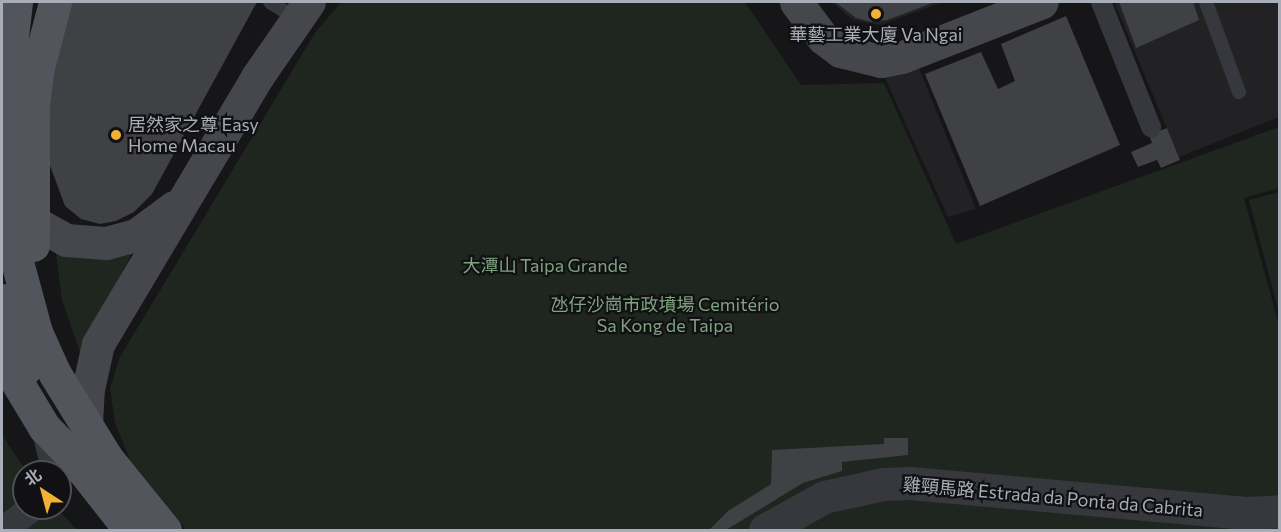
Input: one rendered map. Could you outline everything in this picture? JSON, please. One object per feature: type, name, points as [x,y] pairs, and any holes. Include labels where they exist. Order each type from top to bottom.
[{"type":"main road","points":[[16,2],[4,105],[8,192],[25,291],[36,332],[86,424],[117,473],[165,531]]},
{"type":"main road","points":[[55,2],[38,67],[33,105],[32,221],[45,316],[62,371],[86,424]]},
{"type":"main road","points":[[796,2],[823,38],[840,51],[881,61],[902,57],[1042,2]]},
{"type":"main road","points":[[86,424],[88,389],[98,344],[185,199],[292,7]]},
{"type":"main road","points":[[32,221],[66,240],[106,243],[136,235],[185,199]]},
{"type":"main road","points":[[2,300],[61,460]]},
{"type":"main road","points":[[2,357],[61,460]]},
{"type":"main road","points":[[72,473],[130,531]]},
{"type":"street","points":[[1101,2],[1152,127]]},
{"type":"street","name":"雞頸馬路 Estrada da Ponta da Cabrita","points":[[765,531],[824,497],[883,484],[910,483],[1246,513],[1280,511]]},
{"type":"street","points":[[2,530],[15,520]]},
{"type":"lane","points":[[1206,2],[1239,92]]},
{"type":"shaded area","name":"華藝工業大廈 Va Ngai","points":[[831,2],[943,2],[881,25],[853,20]]},
{"type":"shaded area","points":[[1114,2],[1279,2],[1279,117],[1179,157]]},
{"type":"shaded area","points":[[918,66],[976,209],[948,217],[884,76]]},
{"type":"green space","name":"大潭山 Taipa Grande","points":[[341,2],[745,2],[801,85],[884,83],[956,244],[1279,127],[1279,188],[1244,198],[1279,325],[1279,530],[186,530],[130,460],[115,423],[110,388],[120,357],[315,33]]},
{"type":"green space","points":[[1280,192],[1279,313],[1249,200]]},
{"type":"green space","points":[[55,247],[133,251],[81,355],[62,300]]},
{"type":"green space","points":[[2,435],[19,460],[12,460],[12,520],[68,520],[77,530],[2,530]]},
{"type":"building","name":"居然家之尊 Easy Home Macau","points":[[68,2],[257,2],[152,194],[134,212],[116,221],[100,224],[81,219],[65,206],[48,160],[47,109],[53,57]]},
{"type":"building","name":"華藝工業大廈 Va Ngai","points":[[835,2],[935,2],[887,20],[871,22],[856,18]]},
{"type":"building","points":[[1119,2],[1193,2],[1199,20],[1136,48]]},
{"type":"building","points":[[1066,16],[1120,145],[980,206],[925,74],[981,52],[998,89],[1015,81],[1001,44]]},
{"type":"building","points":[[1167,128],[1180,160],[1161,168],[1157,160],[1138,167],[1131,152],[1152,143],[1149,135]]},
{"type":"building","points":[[884,438],[908,438],[908,455],[842,462],[842,471],[803,483],[726,530],[709,530],[728,511],[771,484],[772,450],[884,444]]},
{"type":"place","name":"華藝工業大廈 Va Ngai","points":[[876,14]]},
{"type":"place","name":"居然家之尊 Easy Home Macau","points":[[116,135]]},
{"type":"park label","name":"氹仔沙崗市政墳場 Cemitério Sa Kong de Taipa","points":[[665,315]]}]
